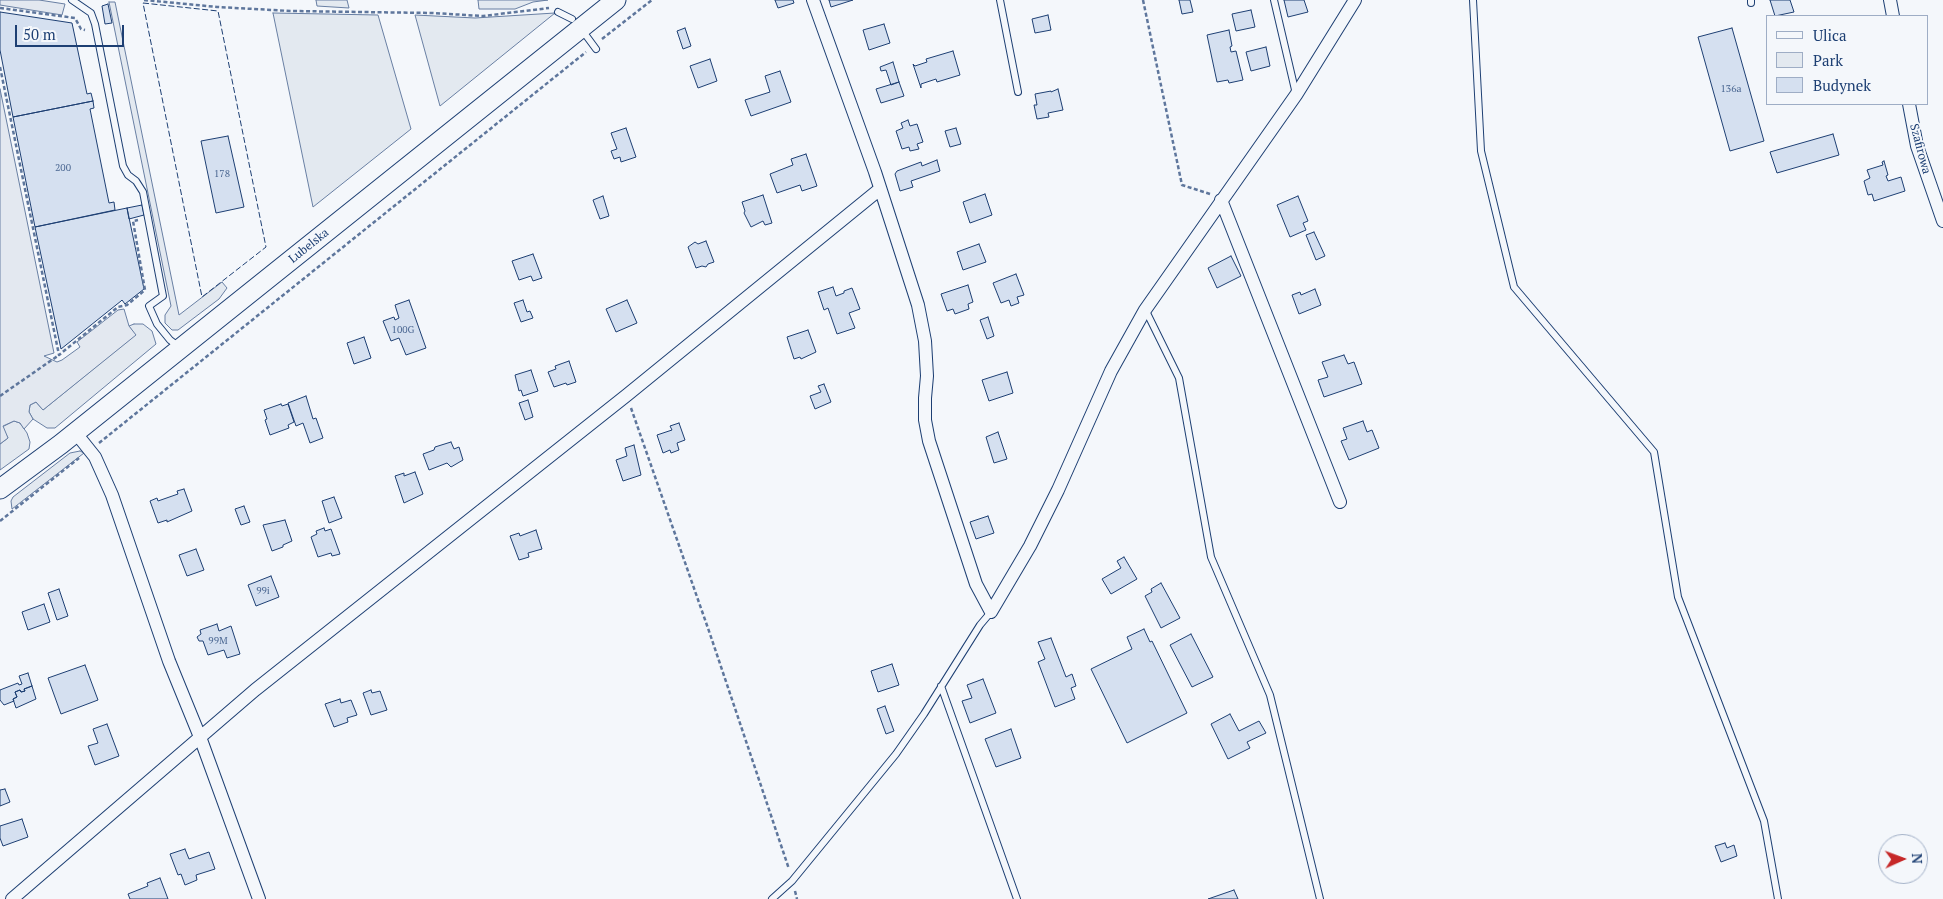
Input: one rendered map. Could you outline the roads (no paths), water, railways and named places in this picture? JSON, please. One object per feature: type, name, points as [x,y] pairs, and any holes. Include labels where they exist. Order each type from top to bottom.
[{"type":"main road","name":"Lubelska","points":[[0,490],[181,348],[576,23],[616,0]]},
{"type":"street","points":[[813,0],[880,189],[918,305],[925,350],[927,376],[925,420],[929,441],[976,584],[991,612]]},
{"type":"street","points":[[991,612],[1030,546],[1058,490],[1111,371],[1145,310],[1296,95],[1355,0]]},
{"type":"street","points":[[1890,0],[1893,15]]},
{"type":"street","name":"Szafirowa","points":[[1909,105],[1917,146],[1943,221]]},
{"type":"street","points":[[12,899],[255,690],[627,395],[880,189]]},
{"type":"street","points":[[1221,200],[1340,502]]},
{"type":"street","points":[[75,432],[90,450],[112,495],[169,662],[200,737],[259,899]]},
{"type":"lane","points":[[72,0],[91,13],[95,24],[123,166],[128,175],[136,180],[143,192],[163,296],[150,306],[157,324],[170,340],[181,348]]},
{"type":"lane","points":[[1000,0],[1018,92]]},
{"type":"lane","points":[[1274,0],[1296,95]]},
{"type":"lane","points":[[1473,0],[1481,152],[1514,287],[1654,452],[1678,597],[1764,822],[1778,899]]},
{"type":"lane","points":[[558,12],[576,23],[594,48]]},
{"type":"lane","points":[[1145,310],[1179,378],[1211,557],[1270,695],[1320,899]]},
{"type":"lane","points":[[772,899],[792,881],[896,754],[924,714],[980,625],[991,612]]},
{"type":"lane","points":[[941,686],[1017,899]]}]
